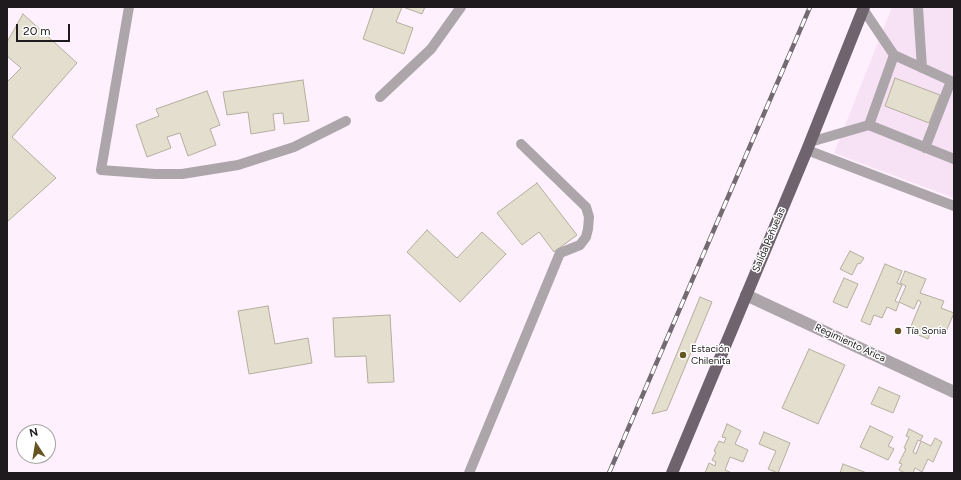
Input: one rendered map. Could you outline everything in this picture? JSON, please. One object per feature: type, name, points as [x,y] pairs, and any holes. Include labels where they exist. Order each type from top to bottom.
[{"type":"main road","name":"Salida Peñuelas","points":[[672,473],[808,146],[863,8]]},
{"type":"street","name":"Regimiento Arica","points":[[746,295],[954,392]]},
{"type":"lane","points":[[129,7],[101,170],[162,174],[209,171],[238,165],[294,147],[346,121]]},
{"type":"lane","points":[[380,97],[431,49],[461,7]]},
{"type":"lane","points":[[918,7],[922,68]]},
{"type":"lane","points":[[863,8],[894,55],[953,82],[925,148]]},
{"type":"lane","points":[[869,125],[894,55]]},
{"type":"lane","points":[[808,146],[869,125],[954,159]]},
{"type":"lane","points":[[469,473],[560,253],[580,245],[586,237],[588,229],[589,217],[586,208],[521,144]]},
{"type":"lane","points":[[808,146],[954,206]]},
{"type":"shaded area","points":[[892,7],[954,7],[954,198],[834,153]]},
{"type":"building","points":[[374,7],[402,7],[396,22],[413,28],[404,54],[363,39]]},
{"type":"building","points":[[403,7],[425,7],[422,14]]},
{"type":"building","points":[[23,14],[77,63],[12,137],[56,178],[7,222],[7,82],[21,68],[7,56],[7,42]]},
{"type":"building","points":[[895,78],[940,95],[929,123],[885,106]]},
{"type":"building","points":[[303,80],[309,121],[284,124],[283,113],[273,114],[275,130],[251,134],[248,112],[227,115],[223,92]]},
{"type":"building","points":[[207,91],[220,125],[210,129],[216,145],[188,156],[180,133],[167,137],[171,148],[147,157],[136,125],[159,116],[156,109]]},
{"type":"building","points":[[537,183],[577,235],[554,252],[539,232],[522,245],[497,213]]},
{"type":"building","points":[[427,230],[457,258],[482,232],[506,254],[460,302],[407,252]]},
{"type":"building","points":[[850,251],[864,258],[860,264],[858,263],[852,275],[840,269]]},
{"type":"building","points":[[885,264],[902,271],[897,283],[902,285],[895,301],[899,303],[896,311],[887,307],[882,318],[874,315],[870,325],[861,321]]},
{"type":"building","points":[[905,271],[926,279],[920,293],[944,301],[941,308],[954,313],[945,334],[932,329],[928,339],[909,331],[921,302],[918,300],[914,309],[899,302],[906,286],[900,283]]},
{"type":"building","points":[[844,278],[858,284],[847,308],[833,302]]},
{"type":"building","points":[[700,297],[712,302],[667,410],[652,414]]},
{"type":"building","points":[[268,306],[275,344],[308,338],[312,363],[249,374],[238,311]]},
{"type":"building","points":[[390,315],[394,382],[368,383],[366,356],[335,357],[333,318]]},
{"type":"building","points":[[809,349],[845,365],[818,424],[782,408]]},
{"type":"building","points":[[879,387],[900,396],[893,413],[871,404]]},
{"type":"building","points":[[727,424],[741,431],[735,444],[748,450],[743,462],[730,457],[725,470],[732,473],[705,473],[709,463],[715,466],[716,462],[712,460],[716,452],[714,451],[719,441],[724,443],[726,438],[722,437]]},
{"type":"building","points":[[870,426],[893,437],[888,446],[894,449],[888,460],[860,447]]},
{"type":"building","points":[[909,429],[923,436],[920,441],[918,440],[913,452],[916,454],[921,441],[931,446],[935,438],[942,442],[933,462],[928,459],[922,472],[915,468],[913,473],[905,473],[899,470],[902,464],[899,463],[906,449],[904,448],[909,437],[906,436]]},
{"type":"building","points":[[764,432],[790,443],[778,473],[768,469],[776,451],[759,444]]},
{"type":"building","points":[[843,464],[867,473],[840,473]]},
{"type":"railway","points":[[609,473],[810,7]]},
{"type":"place","name":"Tía Sonia","points":[[898,331]]},
{"type":"place","name":"Estación Chilenita","points":[[683,355]]}]
